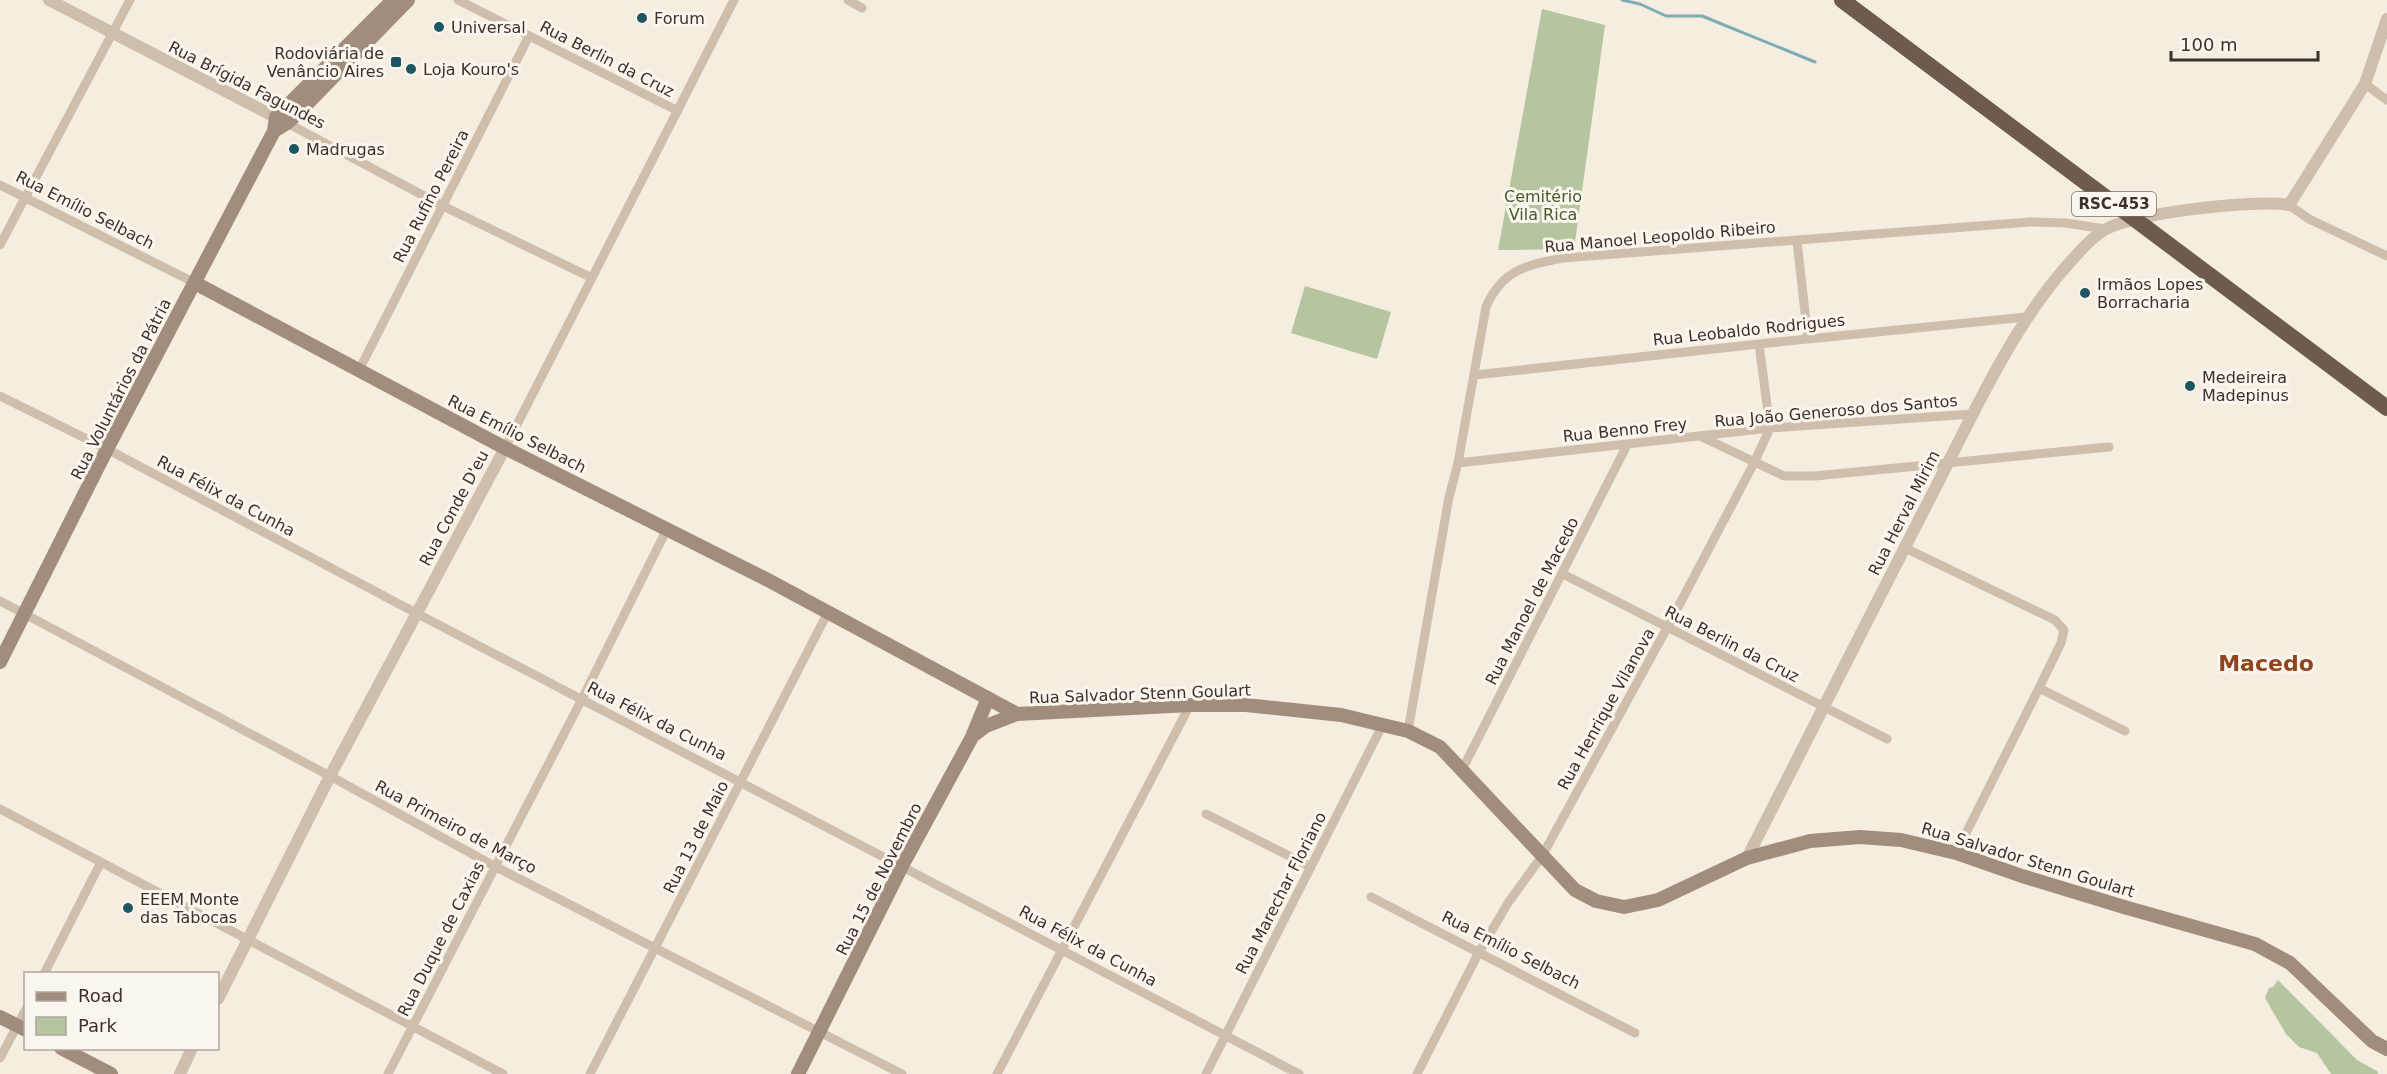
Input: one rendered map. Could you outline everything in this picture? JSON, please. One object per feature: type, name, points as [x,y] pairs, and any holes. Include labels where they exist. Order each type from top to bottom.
[{"type":"highway","name":"RSC-453","points":[[1842,0],[2387,408]]},
{"type":"main road","name":"Rua Voluntários da Pátria","points":[[358,43],[393,0]]},
{"type":"main road","name":"Rua Voluntários da Pátria","points":[[0,662],[107,449],[279,124],[358,43],[408,0]]},
{"type":"main road","name":"Rua Emílio Selbach","points":[[195,283],[505,448],[828,612],[1017,714]]},
{"type":"main road","name":"Rua 15 de Novembro","points":[[798,1074],[902,866],[972,737],[988,698]]},
{"type":"main road","name":"Rua Salvador Stenn Goulart","points":[[1017,714],[1190,705],[1246,705],[1341,715],[1408,731],[1440,747],[1575,890],[1596,901],[1624,907],[1658,900],[1747,858],[1810,841],[1860,837],[1901,840],[1956,853],[2022,876],[2255,944],[2290,963],[2373,1041],[2387,1049]]},
{"type":"main road","points":[[972,737],[986,726],[1017,714]]},
{"type":"main road","points":[[0,1017],[21,1028]]},
{"type":"main road","points":[[65,1050],[111,1074]]},
{"type":"street","name":"Rua Brígida Fagundes","points":[[49,0],[279,124],[592,278]]},
{"type":"street","points":[[0,245],[130,0]]},
{"type":"street","name":"Rua Berlin da Cruz","points":[[458,0],[678,111]]},
{"type":"street","name":"Rua Conde D'eu","points":[[219,997],[330,776],[505,448],[734,0]]},
{"type":"street","points":[[848,0],[862,8]]},
{"type":"street","points":[[2387,19],[2365,84],[2289,205],[2309,219],[2387,256]]},
{"type":"street","name":"Rua Rufino Pereira","points":[[359,370],[529,36]]},
{"type":"street","points":[[2365,84],[2387,100]]},
{"type":"street","name":"Rua Emílio Selbach","points":[[0,185],[195,283]]},
{"type":"street","name":"Rua Herval Mirim","points":[[1747,858],[1973,414],[2026,318],[2056,277],[2090,240],[2105,229],[2134,220],[2252,203],[2275,202],[2289,205]]},
{"type":"street","name":"Rua Manoel Leopoldo Ribeiro","points":[[1408,731],[1449,497],[1458,463],[1486,307],[1494,290],[1507,277],[1532,264],[1563,258],[2030,222],[2066,223],[2105,229]]},
{"type":"street","points":[[1797,241],[1808,339]]},
{"type":"street","name":"Rua Leobaldo Rodrigues","points":[[1475,375],[2026,318]]},
{"type":"street","points":[[1759,344],[1770,428]]},
{"type":"street","name":"Rua Félix da Cunha","points":[[0,396],[107,449],[1299,1074]]},
{"type":"street","name":"Rua João Generoso dos Santos","points":[[1702,437],[1770,428],[1973,414]]},
{"type":"street","name":"Rua Henrique Vilanova","points":[[1417,1074],[1479,952],[1508,903],[1542,856],[1667,628],[1754,463],[1770,428]]},
{"type":"street","name":"Rua Benno Frey","points":[[1458,463],[1702,437],[1784,476],[1815,476],[2109,447]]},
{"type":"street","name":"Rua Manoel de Macedo","points":[[1462,770],[1627,445]]},
{"type":"street","name":"Rua Duque de Caxias","points":[[388,1074],[496,867],[667,529]]},
{"type":"street","points":[[1905,548],[2055,620],[2064,630],[2061,643],[1956,853]]},
{"type":"street","name":"Rua Berlin da Cruz","points":[[1563,574],[1887,739]]},
{"type":"street","name":"Rua Primeiro de Março","points":[[0,601],[496,867],[902,1074]]},
{"type":"street","name":"Rua 13 de Maio","points":[[590,1074],[828,612]]},
{"type":"street","points":[[2039,688],[2125,731]]},
{"type":"street","points":[[997,1074],[1190,705]]},
{"type":"street","name":"Rua Marechar Floriano","points":[[1206,1074],[1383,724]]},
{"type":"street","points":[[0,809],[503,1074]]},
{"type":"street","points":[[1206,814],[1311,867]]},
{"type":"street","points":[[45,972],[101,862]]},
{"type":"street","name":"Rua Emílio Selbach","points":[[1371,897],[1635,1033]]},
{"type":"street","points":[[0,1058],[21,1028]]},
{"type":"street","points":[[180,1074],[191,1050]]},
{"type":"green space","name":"Cemitério Vila Rica","points":[[1542,9],[1605,25],[1574,249],[1498,250]]},
{"type":"green space","points":[[1305,286],[1391,312],[1377,359],[1291,333]]},
{"type":"green space","points":[[2278,980],[2357,1060],[2377,1071],[2378,1074],[2331,1074],[2317,1053],[2299,1047],[2286,1034],[2265,998],[2269,988],[2273,987]]},
{"type":"waterway","points":[[1622,0],[1640,4],[1666,16],[1702,16],[1815,62]]},
{"type":"place","name":"Forum","points":[[642,18]]},
{"type":"place","name":"Universal","points":[[439,27]]},
{"type":"place","name":"Rodoviária de Venâncio Aires","points":[[396,62]]},
{"type":"place","name":"Loja Kouro's","points":[[411,69]]},
{"type":"place","name":"Madrugas","points":[[294,149]]},
{"type":"place","name":"Irmãos Lopes Borracharia","points":[[2085,293]]},
{"type":"place","name":"Medeireira Madepinus","points":[[2190,386]]},
{"type":"place","name":"EEEM Monte das Tabocas","points":[[128,908]]},
{"type":"district","name":"Macedo","points":[[2266,663]]}]
